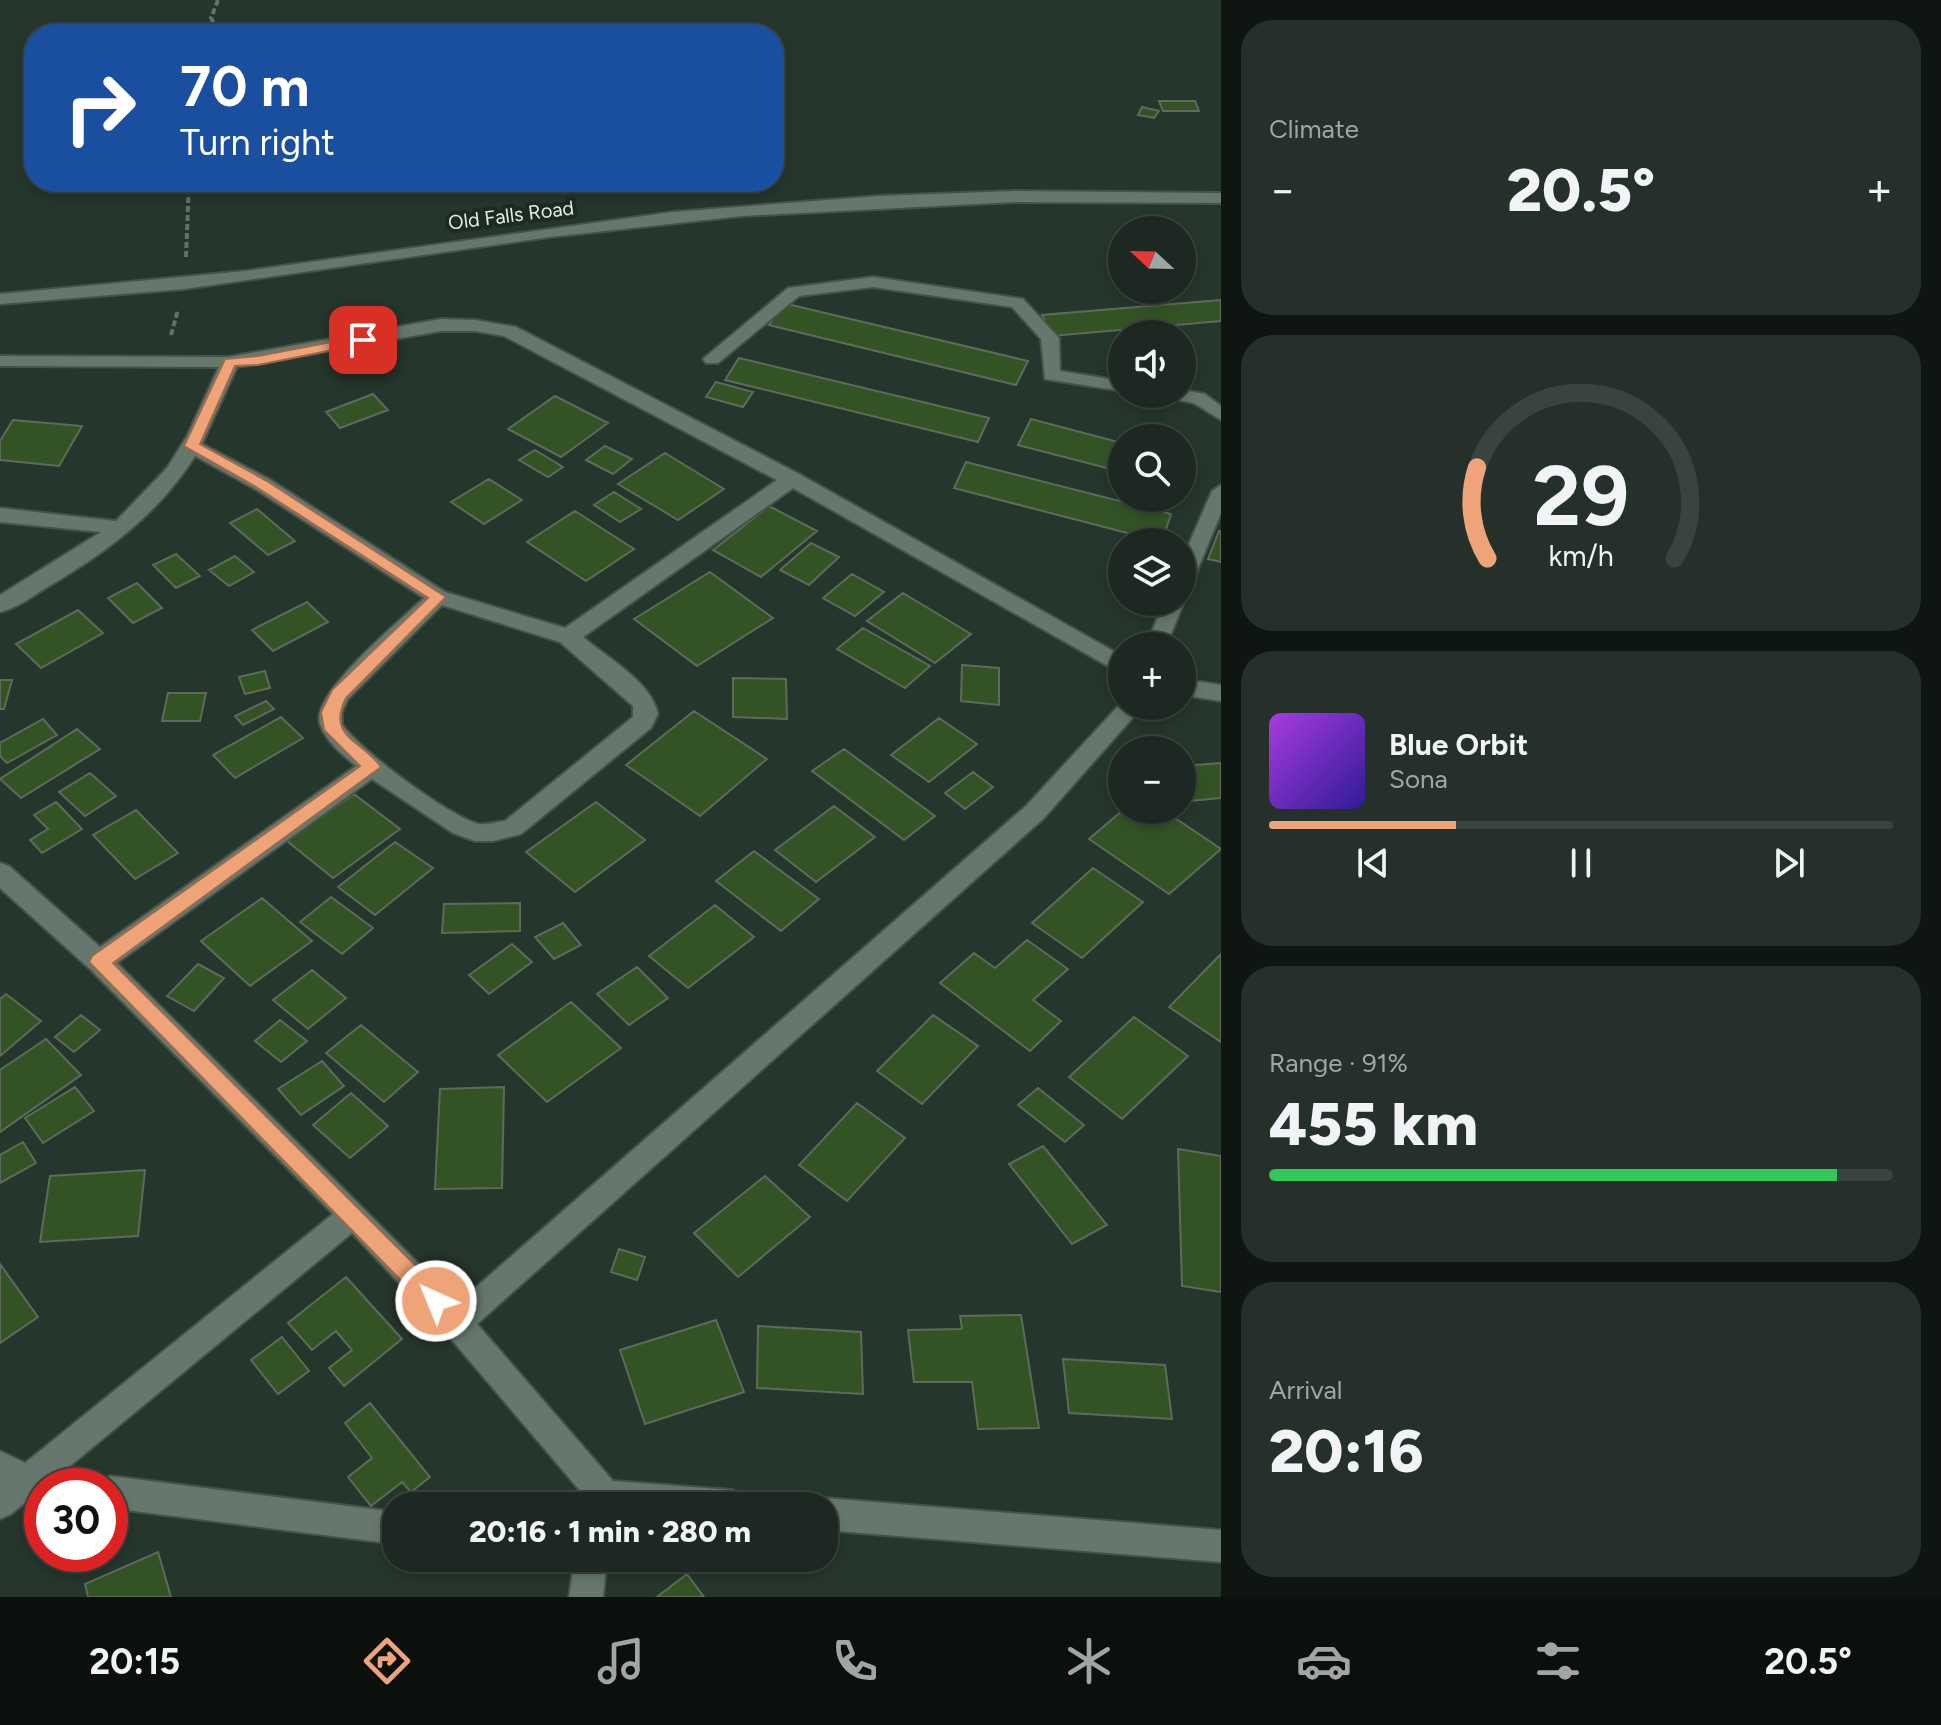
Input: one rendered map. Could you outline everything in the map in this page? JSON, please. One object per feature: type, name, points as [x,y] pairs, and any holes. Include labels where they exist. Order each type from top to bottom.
[{"type":"street","name":"Old Falls Road","points":[[0,299],[185,284],[490,239],[672,217],[922,198],[1116,194],[1221,198]]},
{"type":"street","points":[[0,605],[122,528],[158,492],[191,446],[230,362],[258,361],[449,323],[487,325],[509,331],[792,479],[1108,658]]},
{"type":"street","points":[[191,446],[262,484],[438,597],[568,637],[632,690],[644,704],[646,714],[643,722],[631,734],[512,828],[492,833],[475,832],[451,822],[372,767],[339,738],[331,726],[330,712],[339,694],[438,597]]},
{"type":"street","points":[[568,637],[792,479]]},
{"type":"street","points":[[0,515],[122,528]]},
{"type":"street","points":[[1196,689],[1221,693]]},
{"type":"street","points":[[457,1323],[1035,812],[1119,720]]},
{"type":"street","points":[[99,962],[372,767]]},
{"type":"street","points":[[0,873],[99,962],[457,1323],[596,1492]]},
{"type":"street","points":[[0,1503],[13,1474],[353,1215]]},
{"type":"street","points":[[128,1494],[382,1526]]},
{"type":"street","points":[[838,1515],[1221,1546]]},
{"type":"street","points":[[586,1597],[589,1572]]},
{"type":"lane","points":[[712,359],[794,292],[873,282],[1017,303],[1050,338],[1051,375],[1108,384]]},
{"type":"lane","points":[[0,361],[230,362]]},
{"type":"lane","points":[[1196,398],[1221,415]]},
{"type":"lane","points":[[1196,550],[1221,491]]},
{"type":"path","points":[[214,24],[211,18],[218,0]]},
{"type":"building","points":[[1159,101],[1195,101],[1199,111],[1163,111]]},
{"type":"building","points":[[1142,107],[1159,111],[1154,118],[1138,115]]},
{"type":"building","points":[[1221,300],[1221,321],[1196,323],[1196,320],[1108,320],[1108,331],[1052,336],[1042,315],[1196,304]]},
{"type":"building","points":[[783,303],[1028,361],[1016,385],[769,325]]},
{"type":"building","points":[[739,358],[989,418],[978,442],[725,380]]},
{"type":"building","points":[[716,382],[753,392],[743,407],[706,397]]},
{"type":"building","points":[[373,394],[388,410],[340,428],[326,412]]},
{"type":"building","points":[[555,396],[608,423],[561,457],[508,429]]},
{"type":"building","points":[[1031,419],[1108,439],[1108,468],[1018,445]]},
{"type":"building","points":[[13,420],[82,426],[59,466],[0,460],[0,441]]},
{"type":"building","points":[[605,446],[632,459],[613,474],[586,460]]},
{"type":"building","points":[[535,450],[563,467],[548,477],[519,460]]},
{"type":"building","points":[[665,453],[724,489],[678,520],[618,484]]},
{"type":"building","points":[[966,462],[1108,498],[1108,512],[1171,514],[1166,528],[1108,528],[954,488]]},
{"type":"building","points":[[489,479],[522,500],[484,524],[451,502]]},
{"type":"building","points":[[614,492],[641,509],[620,522],[594,505]]},
{"type":"building","points":[[769,506],[817,531],[761,577],[713,550]]},
{"type":"building","points":[[257,509],[295,541],[268,555],[230,523]]},
{"type":"building","points":[[575,511],[634,549],[586,581],[527,542]]},
{"type":"building","points":[[1221,531],[1221,562],[1208,559]]},
{"type":"building","points":[[811,543],[839,557],[809,585],[780,570]]},
{"type":"building","points":[[176,554],[200,576],[176,588],[153,565]]},
{"type":"building","points":[[235,556],[254,572],[229,586],[209,570]]},
{"type":"building","points":[[710,572],[773,618],[697,666],[634,619]]},
{"type":"building","points":[[852,574],[884,592],[855,616],[823,598]]},
{"type":"building","points":[[137,583],[162,608],[133,623],[108,598]]},
{"type":"building","points":[[903,593],[971,634],[935,663],[867,621]]},
{"type":"building","points":[[307,602],[328,622],[273,651],[252,630]]},
{"type":"building","points":[[78,610],[103,633],[41,668],[16,644]]},
{"type":"building","points":[[863,628],[930,666],[905,688],[837,649]]},
{"type":"building","points":[[962,665],[999,668],[999,705],[961,701]]},
{"type":"building","points":[[265,671],[270,688],[245,694],[239,677]]},
{"type":"building","points":[[733,678],[786,679],[787,719],[733,717]]},
{"type":"building","points":[[0,680],[12,680],[4,709],[0,709]]},
{"type":"building","points":[[168,693],[206,693],[200,721],[162,721]]},
{"type":"building","points":[[266,701],[274,709],[243,725],[235,716]]},
{"type":"building","points":[[694,711],[767,759],[700,816],[626,765]]},
{"type":"building","points":[[281,717],[303,738],[235,778],[213,755]]},
{"type":"building","points":[[939,718],[977,744],[929,782],[891,755]]},
{"type":"building","points":[[43,719],[57,735],[7,763],[0,756],[0,743]]},
{"type":"building","points":[[77,729],[100,749],[21,798],[0,779]]},
{"type":"building","points":[[844,749],[935,816],[904,840],[812,771]]},
{"type":"building","points":[[1221,763],[1221,798],[1196,800],[1196,765]]},
{"type":"building","points":[[973,772],[993,787],[965,809],[945,793]]},
{"type":"building","points":[[90,773],[116,796],[85,816],[59,792]]},
{"type":"building","points":[[354,794],[400,829],[333,878],[287,841]]},
{"type":"building","points":[[56,802],[82,829],[42,853],[30,840],[48,829],[34,815]]},
{"type":"building","points":[[596,802],[645,840],[575,892],[526,852]]},
{"type":"building","points":[[834,806],[875,837],[816,882],[775,850]]},
{"type":"building","points":[[136,810],[178,853],[135,879],[93,835]]},
{"type":"building","points":[[1108,823],[1184,824],[1221,849],[1169,894],[1089,839]]},
{"type":"building","points":[[395,842],[433,868],[375,915],[338,887]]},
{"type":"building","points":[[754,851],[819,899],[781,931],[716,881]]},
{"type":"building","points":[[1093,868],[1143,902],[1082,958],[1032,923]]},
{"type":"building","points":[[331,897],[373,928],[342,954],[300,922]]},
{"type":"building","points":[[262,898],[312,941],[250,986],[201,941]]},
{"type":"building","points":[[520,903],[520,931],[442,933],[444,904]]},
{"type":"building","points":[[715,905],[754,937],[688,988],[649,956]]},
{"type":"building","points":[[563,923],[581,945],[554,959],[535,937]]},
{"type":"building","points":[[1027,940],[1068,969],[1033,1000],[1061,1021],[1030,1051],[940,983],[974,953],[995,968]]},
{"type":"building","points":[[512,944],[532,962],[489,994],[469,975]]},
{"type":"building","points":[[1221,954],[1221,1042],[1169,1007]]},
{"type":"building","points":[[198,964],[224,978],[194,1011],[167,996]]},
{"type":"building","points":[[637,967],[668,998],[629,1025],[597,994]]},
{"type":"building","points":[[312,970],[346,998],[308,1029],[273,1000]]},
{"type":"building","points":[[6,994],[41,1021],[0,1056],[0,999]]},
{"type":"building","points":[[571,1002],[621,1048],[547,1102],[498,1055]]},
{"type":"building","points":[[81,1015],[100,1030],[74,1052],[55,1037]]},
{"type":"building","points":[[933,1015],[978,1046],[922,1104],[877,1071]]},
{"type":"building","points":[[1134,1017],[1188,1056],[1122,1119],[1069,1077]]},
{"type":"building","points":[[280,1020],[307,1041],[281,1062],[255,1041]]},
{"type":"building","points":[[361,1025],[418,1072],[384,1102],[326,1053]]},
{"type":"building","points":[[46,1039],[81,1075],[0,1132],[0,1070]]},
{"type":"building","points":[[322,1061],[344,1086],[301,1115],[278,1089]]},
{"type":"building","points":[[75,1087],[94,1111],[43,1143],[25,1118]]},
{"type":"building","points":[[504,1087],[502,1188],[435,1189],[440,1089]]},
{"type":"building","points":[[1038,1088],[1084,1125],[1065,1142],[1018,1105]]},
{"type":"building","points":[[351,1093],[388,1126],[350,1158],[313,1125]]},
{"type":"building","points":[[857,1103],[905,1138],[847,1201],[799,1165]]},
{"type":"building","points":[[23,1142],[36,1163],[0,1183],[0,1155]]},
{"type":"building","points":[[1043,1146],[1107,1225],[1072,1244],[1009,1164]]},
{"type":"building","points":[[1178,1149],[1221,1156],[1221,1292],[1182,1286]]},
{"type":"building","points":[[145,1170],[138,1236],[40,1242],[50,1176]]},
{"type":"building","points":[[765,1176],[810,1217],[738,1277],[694,1233]]},
{"type":"building","points":[[619,1249],[645,1257],[637,1280],[611,1272]]},
{"type":"building","points":[[0,1264],[38,1317],[0,1343]]},
{"type":"building","points":[[346,1277],[402,1339],[344,1386],[329,1368],[352,1350],[336,1331],[312,1350],[288,1323]]},
{"type":"building","points":[[1021,1315],[1039,1428],[978,1429],[972,1382],[914,1382],[908,1330],[962,1329],[960,1316]]},
{"type":"building","points":[[716,1320],[744,1392],[645,1424],[620,1350]]},
{"type":"building","points":[[758,1326],[861,1332],[863,1394],[757,1388]]},
{"type":"building","points":[[282,1337],[309,1371],[278,1394],[251,1360]]},
{"type":"building","points":[[1063,1359],[1165,1365],[1172,1419],[1069,1413]]},
{"type":"building","points":[[370,1403],[430,1477],[411,1492],[402,1482],[389,1492],[382,1492],[382,1497],[371,1506],[348,1477],[372,1458],[345,1423]]},
{"type":"building","points":[[158,1552],[171,1597],[88,1597],[85,1584],[112,1572],[128,1572],[128,1565]]},
{"type":"building","points":[[687,1574],[704,1597],[657,1597]]},
{"type":"route","points":[[363,340],[258,361],[230,362],[191,446],[262,484],[438,597],[339,694],[330,712],[331,726],[339,738],[372,767],[99,962],[436,1301]]}]
